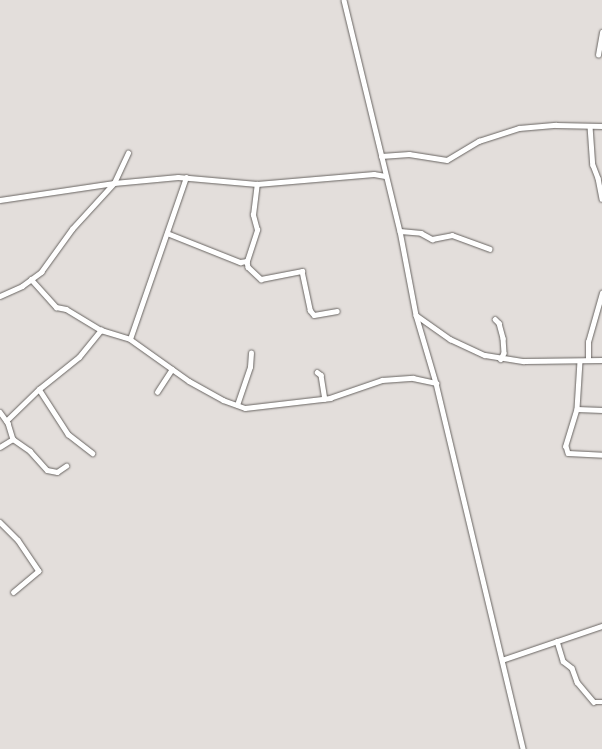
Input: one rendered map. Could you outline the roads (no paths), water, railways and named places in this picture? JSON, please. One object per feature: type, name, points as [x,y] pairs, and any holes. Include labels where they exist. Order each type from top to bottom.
[{"type":"street","points":[[344,0],[385,176],[400,231],[416,315],[436,383],[523,749]]},
{"type":"street","points":[[598,55],[602,41],[602,32]]},
{"type":"street","points":[[590,126],[593,165],[600,176],[602,199]]},
{"type":"street","points":[[381,156],[409,154],[447,160],[479,141],[519,128],[602,126]]},
{"type":"street","points":[[0,296],[41,272],[72,229],[114,183],[128,153]]},
{"type":"street","points":[[374,174],[383,166]]},
{"type":"street","points":[[0,200],[114,183],[186,177],[257,184],[374,174],[385,176]]},
{"type":"street","points":[[130,339],[186,177]]},
{"type":"street","points":[[247,262],[257,230],[253,215],[257,184]]},
{"type":"street","points":[[400,231],[421,233],[432,239],[452,234],[490,249]]},
{"type":"street","points":[[167,233],[240,262],[247,262]]},
{"type":"street","points":[[247,262],[256,276],[262,279],[302,271],[310,310],[314,315],[337,311]]},
{"type":"street","points":[[31,279],[56,307],[66,309],[101,330],[130,339],[172,369],[211,394],[245,408],[325,399],[382,380],[413,378],[436,383]]},
{"type":"street","points":[[588,360],[588,342],[602,294]]},
{"type":"street","points":[[416,315],[450,339],[485,355],[501,359],[580,361],[602,360]]},
{"type":"street","points":[[495,319],[499,323],[503,338],[504,353],[501,359]]},
{"type":"street","points":[[6,421],[39,388],[79,356],[101,330]]},
{"type":"street","points":[[237,405],[250,367],[251,353]]},
{"type":"street","points":[[580,361],[577,409],[566,446],[568,453],[602,454]]},
{"type":"street","points":[[157,392],[172,369]]},
{"type":"street","points":[[317,372],[322,375],[325,399]]},
{"type":"street","points":[[39,388],[68,434],[92,453]]},
{"type":"street","points":[[577,409],[602,410]]},
{"type":"street","points":[[0,412],[6,421],[13,439],[30,451],[47,470],[57,472],[66,466]]},
{"type":"street","points":[[0,447],[13,439]]},
{"type":"street","points":[[0,522],[18,540],[39,571],[14,592]]},
{"type":"street","points":[[502,660],[602,626]]},
{"type":"street","points":[[557,641],[563,661],[572,668],[577,682],[594,702],[602,702]]}]
